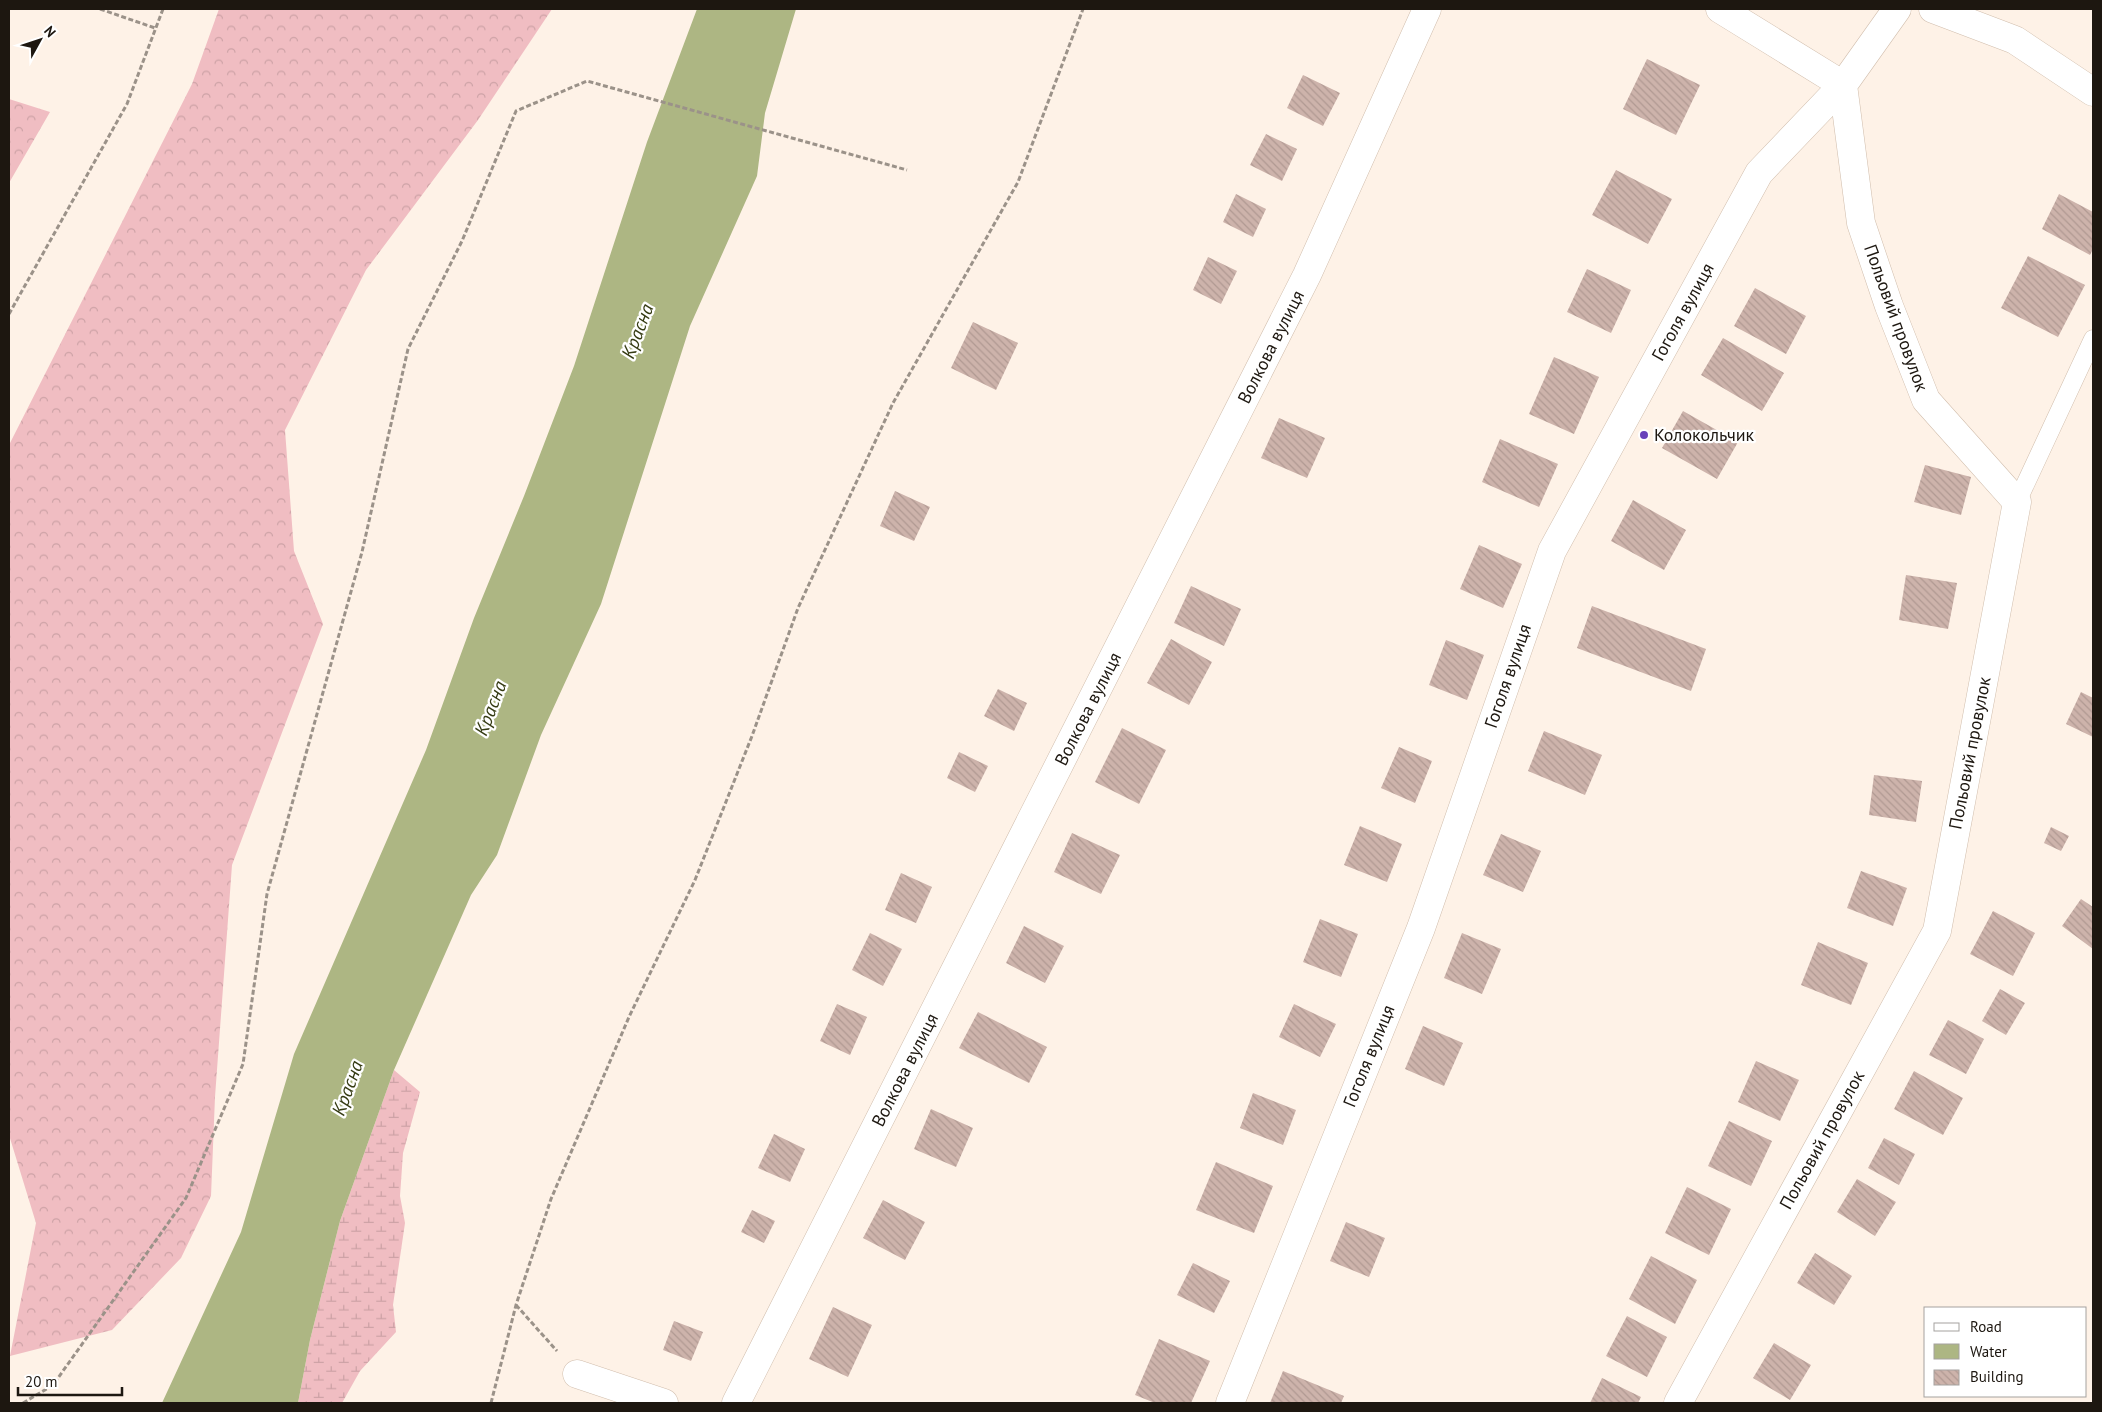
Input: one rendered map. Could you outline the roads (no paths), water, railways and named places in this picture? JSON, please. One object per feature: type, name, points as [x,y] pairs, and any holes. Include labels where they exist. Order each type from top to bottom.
[{"type":"street","name":"Волкова вулиця","points":[[736,1403],[1308,275],[1427,9]]},
{"type":"street","points":[[1720,9],[1843,85]]},
{"type":"street","name":"Гоголя вулиця","points":[[1230,1403],[1421,928],[1552,551],[1759,173],[1843,85],[1897,9]]},
{"type":"street","points":[[1933,9],[2015,40],[2093,92]]},
{"type":"street","name":"Польовий провулок","points":[[1678,1403],[1937,931],[2017,502],[1926,400],[1889,306],[1861,223],[1843,85]]},
{"type":"street","points":[[577,1374],[664,1403]]},
{"type":"lane","points":[[2017,502],[2093,339]]},
{"type":"water","name":"Красна","points":[[697,9],[796,9],[765,113],[757,176],[690,326],[601,604],[541,735],[497,855],[471,895],[394,1070],[340,1221],[310,1340],[298,1403],[162,1403],[241,1232],[294,1054],[426,750],[474,618],[574,366],[647,142]]},
{"type":"place","name":"Колокольчик","points":[[1644,435]]}]
